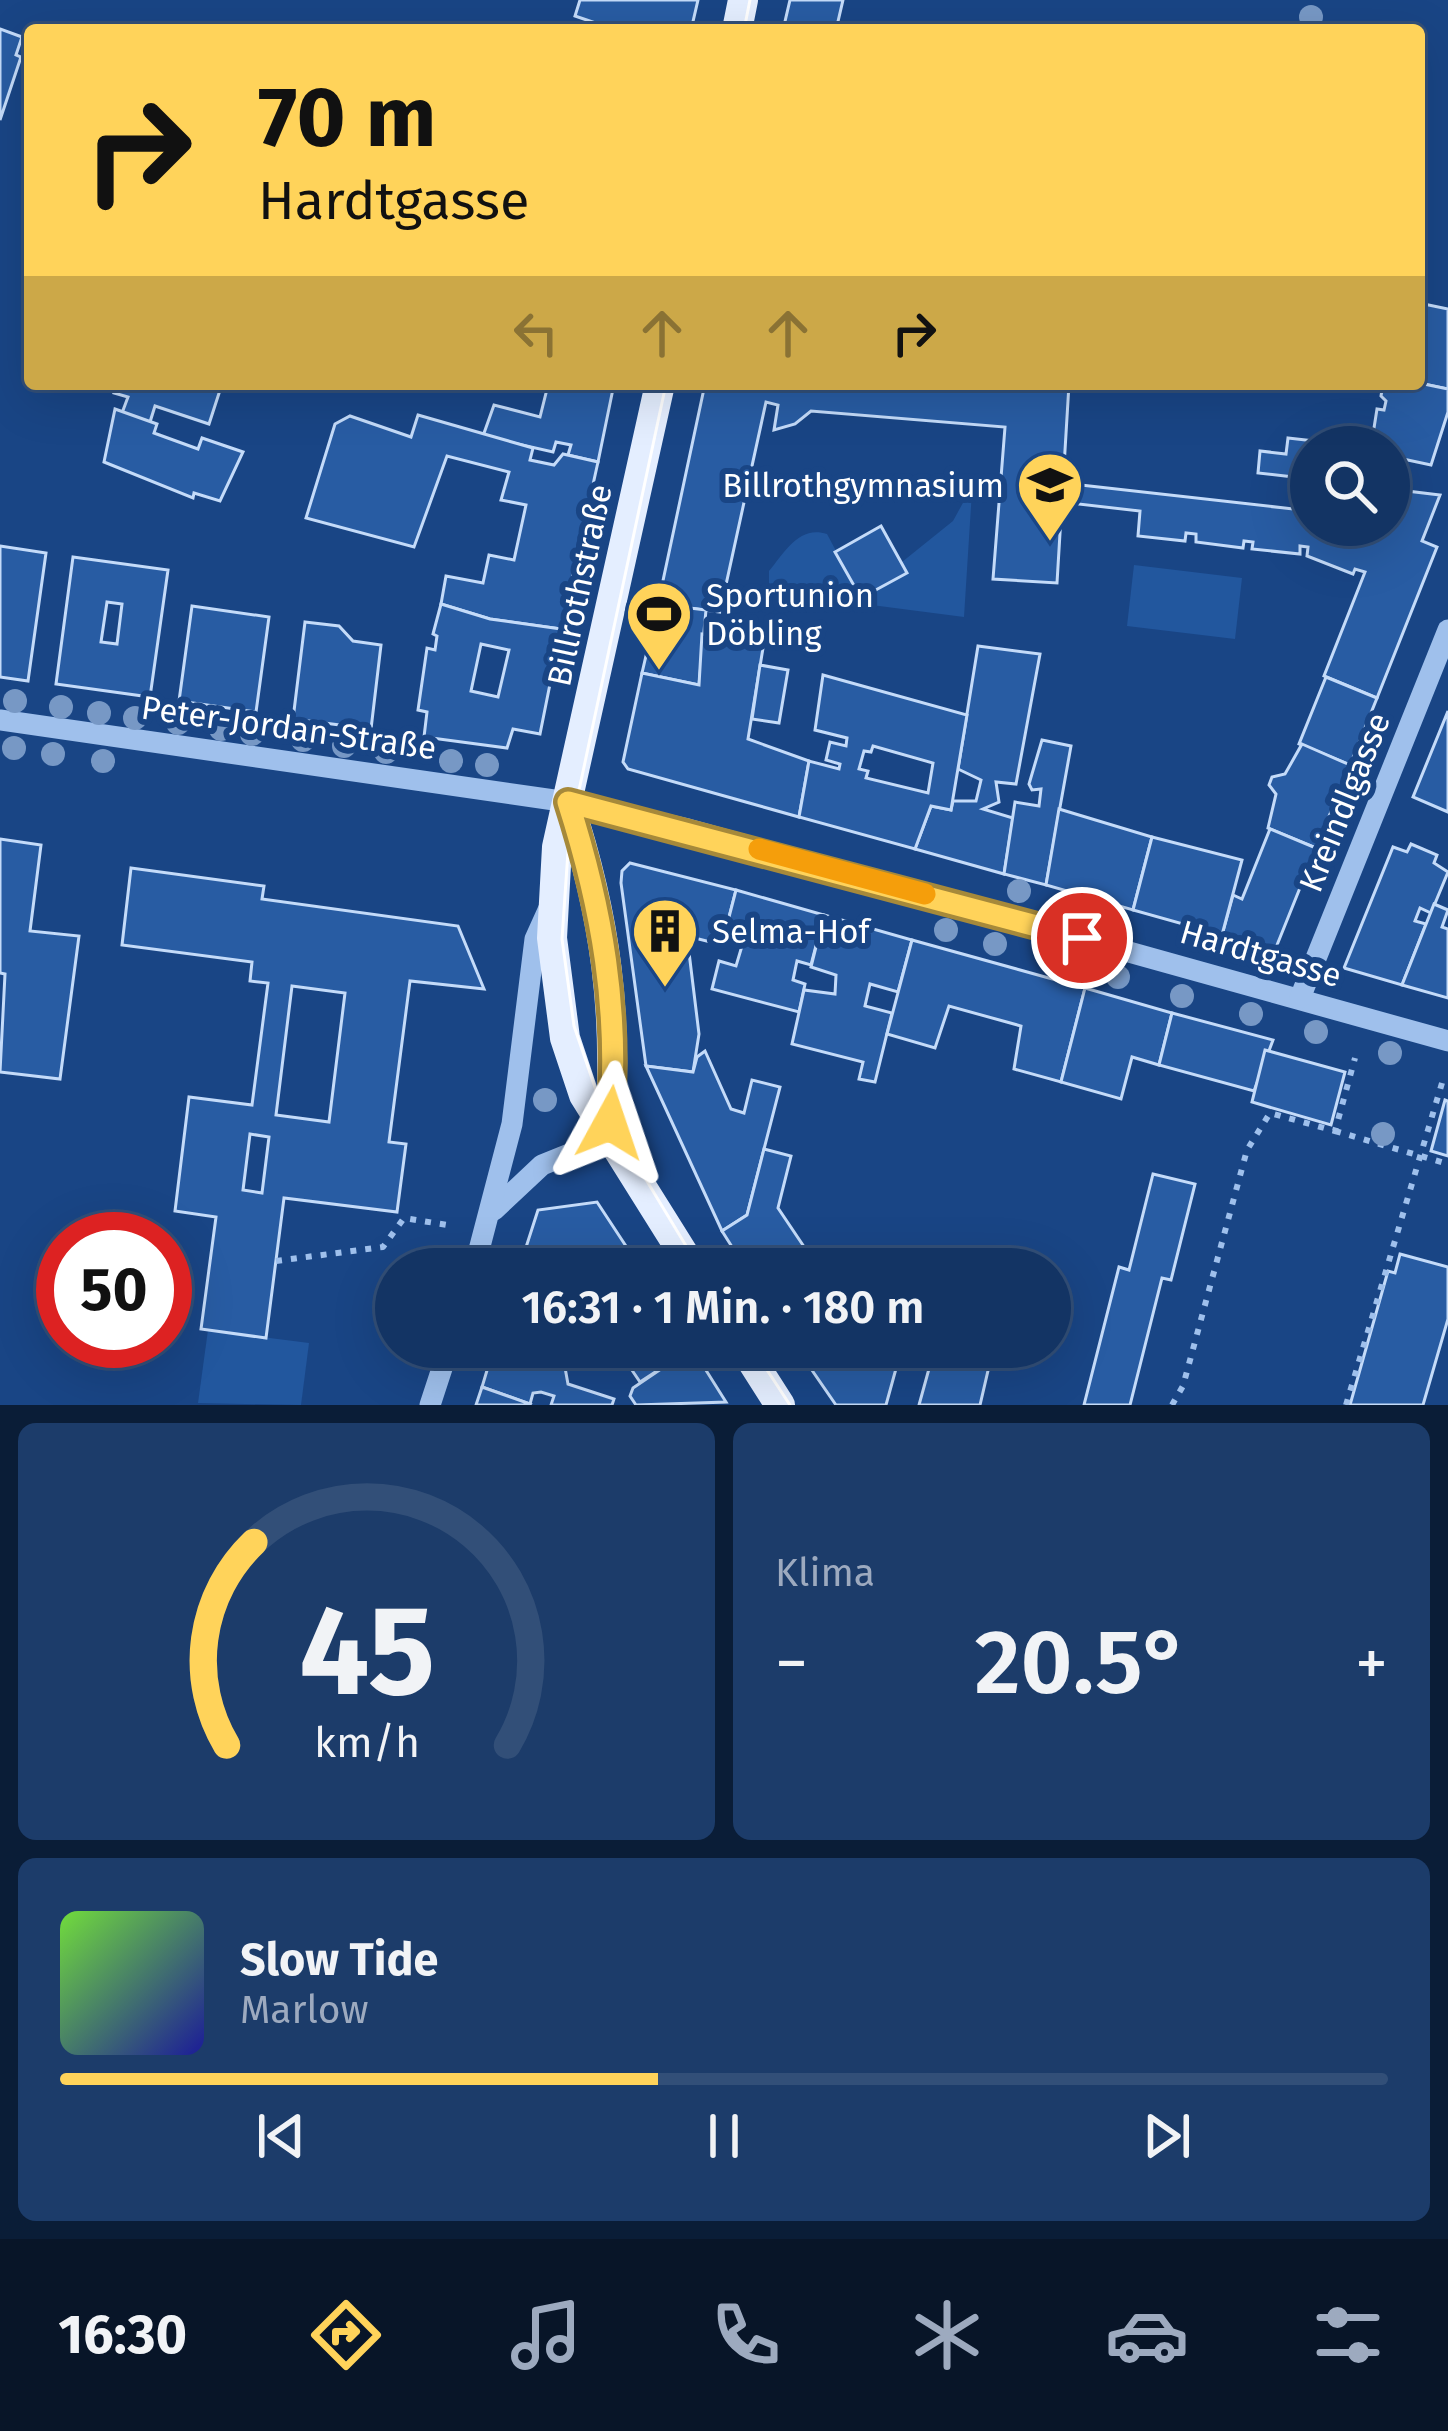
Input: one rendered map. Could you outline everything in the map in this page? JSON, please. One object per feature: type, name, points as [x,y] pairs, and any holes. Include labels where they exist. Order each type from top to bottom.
[{"type":"main road","name":"Billrothstraße","points":[[659,390],[568,802],[551,902],[553,968],[565,1038],[584,1095],[680,1248]]},
{"type":"main road","points":[[568,802],[596,886],[609,976],[615,1064],[609,1138]]},
{"type":"main road","points":[[756,1368],[780,1405]]},
{"type":"street","name":"Kreindlgasse","points":[[1300,998],[1448,630]]},
{"type":"street","name":"Peter-Jordan-Straße","points":[[0,720],[568,802]]},
{"type":"street","name":"Hardtgasse","points":[[568,802],[688,829],[1448,1041]]},
{"type":"street","points":[[481,1248],[516,1102],[535,939],[551,902]]},
{"type":"street","points":[[493,1211],[542,1165],[609,1138]]},
{"type":"street","points":[[430,1405],[442,1368]]},
{"type":"path","points":[[1335,1131],[1354,1058]]},
{"type":"path","points":[[1346,1405],[1384,1264],[1424,1156],[1442,1083]]},
{"type":"path","points":[[1172,1405],[1183,1385],[1247,1150],[1270,1113],[1448,1164]]},
{"type":"path","points":[[276,1261],[383,1247],[404,1218],[447,1225]]},
{"type":"shaded area","points":[[956,473],[973,475],[964,617],[779,593],[769,586],[769,571],[787,549],[817,532],[827,534],[861,598],[907,573],[902,562],[953,521],[964,501],[950,488]]},
{"type":"shaded area","points":[[1134,565],[1242,578],[1235,639],[1127,626]]},
{"type":"shaded area","points":[[208,1330],[309,1343],[301,1405],[198,1403]]},
{"type":"building","points":[[580,0],[698,0],[692,24],[598,24],[575,16]]},
{"type":"building","points":[[790,0],[843,0],[837,24],[784,24]]},
{"type":"building","points":[[0,29],[22,37],[16,55],[21,57],[0,120]]},
{"type":"building","points":[[1425,304],[1448,309],[1448,389],[1425,384]]},
{"type":"building","points":[[1425,384],[1448,389],[1448,412],[1431,465],[1410,460],[1410,426],[1374,426],[1377,409],[1384,410],[1382,390],[1425,390]]},
{"type":"building","points":[[220,390],[209,424],[155,406],[150,422],[122,413],[128,397],[114,393]]},
{"type":"building","points":[[547,390],[613,390],[598,462],[568,455],[571,445],[556,442],[553,452],[483,436],[494,405],[540,417]]},
{"type":"building","points":[[704,390],[1069,390],[1057,583],[993,579],[1005,427],[811,411],[795,424],[774,430],[778,405],[766,402],[720,612],[658,604]]},
{"type":"building","points":[[115,409],[157,424],[154,433],[198,449],[202,438],[243,452],[220,501],[194,493],[193,498],[104,462]]},
{"type":"building","points":[[418,415],[533,448],[530,460],[554,465],[563,454],[598,462],[561,629],[490,619],[441,604],[446,576],[483,583],[489,555],[514,560],[526,505],[501,500],[509,472],[447,456],[414,547],[306,518],[335,424],[350,416],[411,437]]},
{"type":"building","points":[[1290,438],[1290,477],[1258,473],[1260,451],[1286,454]]},
{"type":"building","points":[[1063,483],[1290,509],[1290,546],[1300,546],[1300,554],[1252,549],[1253,542],[1244,541],[1243,548],[1196,542],[1196,534],[1186,533],[1185,541],[1138,536],[1140,511],[1061,502]]},
{"type":"building","points":[[1410,491],[1440,495],[1422,541],[1437,547],[1377,698],[1324,676],[1365,572],[1355,569],[1353,574],[1307,556],[1308,547],[1300,546],[1410,546]]},
{"type":"building","points":[[881,526],[907,573],[861,598],[835,552]]},
{"type":"building","points":[[0,546],[46,553],[28,681],[0,677]]},
{"type":"building","points":[[73,557],[168,570],[150,697],[56,684]],"holes":[[[107,602],[122,604],[117,644],[101,642]]]},
{"type":"building","points":[[441,604],[490,619],[561,629],[540,734],[513,729],[507,748],[424,737],[427,712],[418,710],[427,648],[435,650],[437,636],[433,634]],"holes":[[[481,644],[509,650],[498,697],[471,691]]]},
{"type":"building","points":[[658,604],[706,610],[699,685],[642,673]]},
{"type":"building","points":[[192,606],[269,617],[256,712],[179,701]]},
{"type":"building","points":[[305,622],[339,626],[353,641],[381,645],[371,729],[293,719]]},
{"type":"building","points":[[702,634],[764,642],[748,739],[809,761],[799,817],[628,769],[623,762],[642,673],[699,685]]},
{"type":"building","points":[[978,646],[1040,654],[1016,784],[996,782],[999,802],[983,809],[1013,818],[1004,874],[915,849],[931,806],[951,810],[953,801],[976,801],[981,780],[958,769]]},
{"type":"building","points":[[760,665],[788,670],[779,723],[752,719]]},
{"type":"building","points":[[823,675],[967,715],[951,810],[931,806],[915,849],[799,817],[809,761],[839,769],[840,764],[826,760],[830,742],[846,746],[847,738],[815,730]],"holes":[[[873,746],[933,763],[928,793],[866,778],[868,771],[859,769],[864,751],[871,752]]]},
{"type":"building","points":[[1326,677],[1377,698],[1350,765],[1299,744]]},
{"type":"building","points":[[1448,711],[1448,812],[1413,797]]},
{"type":"building","points":[[1042,740],[1071,746],[1046,885],[1004,874],[1015,802],[1039,806],[1041,789],[1032,790],[1029,784]]},
{"type":"building","points":[[1302,744],[1350,765],[1316,848],[1268,828],[1276,794],[1269,785],[1272,777],[1285,774]]},
{"type":"building","points":[[1059,809],[1152,837],[1133,910],[1046,885]]},
{"type":"building","points":[[1270,829],[1316,848],[1275,950],[1222,935],[1233,895],[1242,899]]},
{"type":"building","points":[[1152,837],[1242,860],[1222,935],[1133,910]]},
{"type":"building","points":[[0,839],[41,845],[30,931],[79,936],[60,1079],[0,1072],[5,974],[0,973]]},
{"type":"building","points":[[1411,844],[1437,855],[1434,863],[1448,872],[1431,913],[1420,908],[1415,921],[1426,924],[1402,985],[1344,968],[1393,847],[1407,852]]},
{"type":"building","name":"Selma-Hof","points":[[630,863],[736,890],[722,945],[687,936],[699,1034],[693,1072],[646,1066],[621,883],[622,871]]},
{"type":"building","points":[[131,868],[264,886],[262,899],[458,926],[484,989],[410,981],[389,1142],[406,1144],[397,1212],[284,1198],[266,1338],[201,1329],[216,1217],[175,1211],[189,1097],[252,1105],[268,983],[250,981],[252,962],[122,945]],"holes":[[[292,986],[345,993],[329,1122],[276,1115]],[[250,1134],[269,1137],[262,1193],[243,1190]]]},
{"type":"building","points":[[736,890],[824,915],[811,965],[797,961],[793,980],[805,984],[799,1012],[712,989],[719,961],[736,966],[742,946],[723,940]]},
{"type":"building","points":[[1434,904],[1448,910],[1442,927],[1448,929],[1448,998],[1402,985]]},
{"type":"building","points":[[824,915],[912,940],[898,992],[870,984],[865,1006],[892,1013],[875,1082],[859,1079],[863,1062],[792,1044],[804,990],[835,994],[836,975],[811,967]]},
{"type":"building","points":[[912,940],[1085,988],[1061,1082],[1014,1069],[1021,1026],[949,1006],[935,1048],[887,1034]]},
{"type":"building","points":[[1085,988],[1172,1013],[1159,1065],[1132,1057],[1121,1099],[1061,1082]]},
{"type":"building","points":[[1172,1013],[1273,1040],[1254,1091],[1159,1065]]},
{"type":"building","points":[[1265,1050],[1345,1072],[1331,1125],[1252,1102]]},
{"type":"building","points":[[705,1051],[731,1109],[744,1113],[752,1080],[780,1087],[747,1215],[722,1231],[646,1066],[693,1072],[697,1057]]},
{"type":"building","points":[[1448,1101],[1448,1156],[1431,1151]]},
{"type":"building","points":[[764,1149],[791,1156],[778,1208],[805,1248],[733,1248],[722,1231],[747,1215]]},
{"type":"building","points":[[1153,1174],[1195,1184],[1171,1280],[1162,1278],[1130,1405],[1084,1405],[1119,1267],[1129,1270]]},
{"type":"building","points":[[597,1202],[627,1248],[526,1248],[538,1210]]},
{"type":"building","points":[[1400,1254],[1448,1267],[1448,1319],[1423,1405],[1350,1405],[1388,1271],[1395,1273]]},
{"type":"building","points":[[488,1368],[565,1368],[568,1384],[614,1399],[612,1405],[551,1405],[554,1396],[541,1392],[533,1393],[530,1404],[482,1387]]},
{"type":"building","points":[[631,1368],[661,1368],[640,1382]]},
{"type":"building","points":[[662,1368],[705,1368],[726,1402],[636,1405],[630,1396],[633,1388]]},
{"type":"building","points":[[810,1368],[896,1368],[886,1405],[836,1405]]},
{"type":"building","points":[[929,1368],[989,1368],[980,1405],[919,1405]]},
{"type":"building","points":[[482,1387],[530,1404],[476,1405]]},
{"type":"tram line","points":[[745,24],[750,0]]},
{"type":"tram line","points":[[665,390],[569,837],[562,939],[574,1026],[601,1105],[687,1248]]},
{"type":"tram line","points":[[766,1368],[790,1405]]},
{"type":"slow traffic","points":[[759,849],[925,894]]},
{"type":"place","name":"Billrothgymnasium","points":[[1050,544]]},
{"type":"place","name":"Sportunion Döbling","points":[[659,673]]},
{"type":"place","name":"Selma-Hof","points":[[665,990]]},
{"type":"route","points":[[610,1123],[615,1064],[609,976],[596,886],[568,802],[688,829],[1082,938]]}]
